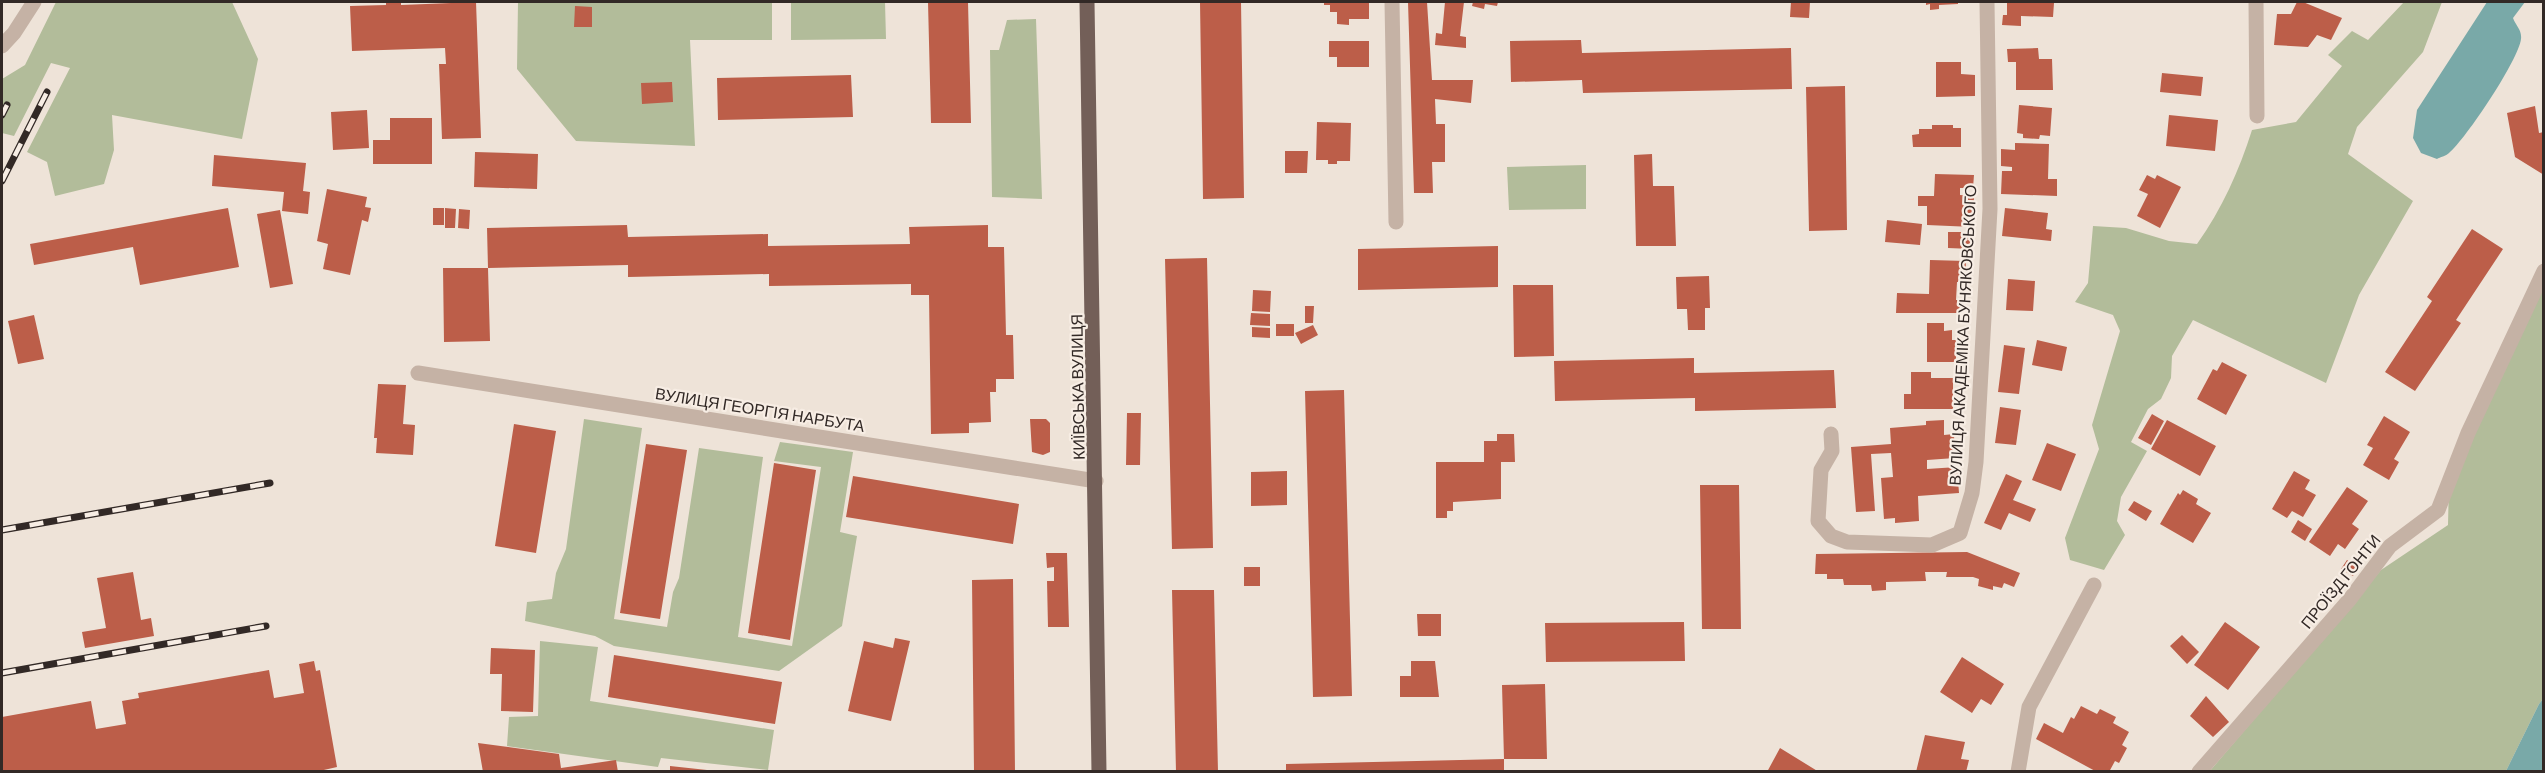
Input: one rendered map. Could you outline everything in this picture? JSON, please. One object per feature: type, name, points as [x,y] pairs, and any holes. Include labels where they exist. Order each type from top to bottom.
[{"type":"main road","name":"КИЇВСЬКА ВУЛИЦЯ","points":[[1087,2],[1099,771]]},
{"type":"street","points":[[2,46],[14,33],[34,2]]},
{"type":"street","points":[[1392,2],[1396,222]]},
{"type":"street","name":"ВУЛИЦЯ АКАДЕМІКА БУНЯКОВСЬКОГО","points":[[1831,434],[1832,451],[1821,470],[1818,521],[1831,536],[1847,542],[1932,545],[1960,533],[1972,493],[1976,462],[1990,209],[1987,2]]},
{"type":"street","points":[[2256,2],[2257,117]]},
{"type":"street","name":"ПРОЇЗД ГОНТИ","points":[[2199,771],[2350,599],[2390,546],[2438,510],[2468,433],[2544,271]]},
{"type":"street","name":"ВУЛИЦЯ ГЕОРГІЯ НАРБУТА","points":[[418,373],[1096,481]]},
{"type":"street","points":[[2018,771],[2028,707],[2094,585]]},
{"type":"green space","points":[[56,2],[232,2],[258,59],[242,139],[112,115],[114,150],[104,184],[55,196],[47,162],[27,152],[70,68],[51,63],[14,136],[2,133],[2,79],[25,65]]},
{"type":"green space","points":[[518,2],[772,2],[772,40],[690,40],[695,146],[576,141],[517,69]]},
{"type":"green space","points":[[791,2],[885,2],[886,39],[791,40]]},
{"type":"green space","points":[[2404,2],[2442,2],[2423,52],[2357,127],[2348,154],[2413,201],[2359,295],[2326,383],[2193,320],[2172,356],[2171,378],[2161,399],[2148,409],[2131,442],[2147,451],[2121,497],[2117,521],[2125,535],[2104,570],[2070,560],[2065,538],[2099,449],[2092,425],[2120,331],[2113,315],[2075,302],[2088,283],[2093,226],[2126,228],[2169,241],[2197,244],[2229,189],[2252,130],[2296,122],[2342,66],[2328,55],[2352,31],[2368,40]]},
{"type":"green space","points":[[1036,19],[1042,199],[992,197],[990,50],[999,50],[1007,20]]},
{"type":"green space","points":[[1586,165],[1586,209],[1509,210],[1507,167]]},
{"type":"green space","points":[[2543,271],[2543,699],[2506,771],[2209,772],[2381,570],[2448,525],[2449,482]]},
{"type":"green space","points":[[584,419],[642,428],[614,619],[667,627],[673,592],[679,578],[699,448],[763,457],[738,637],[792,646],[821,467],[774,461],[780,442],[853,452],[840,532],[857,536],[842,626],[779,671],[614,646],[595,636],[525,621],[527,602],[552,599],[556,573],[566,549]]},
{"type":"green space","points":[[540,641],[598,647],[590,701],[774,730],[768,770],[661,758],[658,767],[507,746],[509,717],[538,716]]},
{"type":"water","points":[[2487,2],[2525,2],[2513,18],[2521,36],[2518,49],[2491,98],[2457,145],[2448,154],[2437,159],[2421,153],[2413,138],[2417,110]]},
{"type":"water","points":[[2543,699],[2543,771],[2506,771],[2539,704]]},
{"type":"building","points":[[386,2],[401,2],[401,5],[476,2],[481,138],[442,139],[439,64],[446,64],[445,48],[352,51],[350,6],[386,5]]},
{"type":"building","points":[[928,2],[968,2],[971,123],[931,123]]},
{"type":"building","points":[[1200,2],[1241,2],[1244,198],[1203,199]]},
{"type":"building","points":[[1324,2],[1369,2],[1369,19],[1349,19],[1349,25],[1337,24],[1337,12],[1330,12],[1330,5],[1324,5]]},
{"type":"building","points":[[1408,2],[1427,2],[1432,80],[1473,80],[1471,103],[1435,99],[1436,124],[1445,124],[1445,162],[1432,162],[1433,193],[1414,193]]},
{"type":"building","points":[[1445,2],[1464,2],[1460,36],[1466,37],[1466,48],[1435,45],[1436,33],[1442,34]]},
{"type":"building","points":[[1473,2],[1498,2],[1497,6],[1485,4],[1484,9],[1472,6]]},
{"type":"building","points":[[1791,2],[1810,2],[1809,18],[1790,17]]},
{"type":"building","points":[[1926,2],[1958,2],[1958,4],[1939,5],[1939,9],[1930,10],[1930,4],[1926,5]]},
{"type":"building","points":[[2007,2],[2054,3],[2053,17],[2021,16],[2021,26],[2002,25],[2003,15],[2007,15]]},
{"type":"building","points":[[2297,2],[2303,2],[2342,18],[2331,40],[2317,35],[2308,47],[2274,45],[2277,14],[2291,14]]},
{"type":"building","points":[[575,6],[592,7],[592,27],[574,27]]},
{"type":"building","points":[[1581,40],[1582,53],[1791,48],[1792,89],[1583,93],[1582,80],[1511,82],[1510,41]]},
{"type":"building","points":[[1329,41],[1369,41],[1369,67],[1337,67],[1337,57],[1329,57]]},
{"type":"building","points":[[2038,48],[2039,59],[2052,59],[2053,90],[2016,90],[2016,62],[2008,62],[2007,49]]},
{"type":"building","points":[[1936,62],[1961,62],[1961,74],[1975,75],[1975,96],[1936,97]]},
{"type":"building","points":[[2162,73],[2203,77],[2201,96],[2160,92]]},
{"type":"building","points":[[851,75],[853,117],[718,120],[717,78]]},
{"type":"building","points":[[672,82],[673,102],[642,104],[641,83]]},
{"type":"building","points":[[1845,86],[1847,230],[1809,231],[1806,87]]},
{"type":"building","points":[[2019,105],[2052,108],[2050,136],[2040,135],[2039,139],[2023,138],[2023,134],[2017,133]]},
{"type":"building","points":[[2535,106],[2539,133],[2544,132],[2544,175],[2515,157],[2507,113]]},
{"type":"building","points":[[367,110],[369,148],[333,150],[331,112]]},
{"type":"building","points":[[2169,115],[2218,120],[2215,151],[2166,146]]},
{"type":"building","points":[[390,118],[432,118],[432,164],[373,164],[373,140],[390,140]]},
{"type":"building","points":[[1317,122],[1351,123],[1350,161],[1328,164],[1328,160],[1316,160]]},
{"type":"building","points":[[1932,125],[1953,125],[1953,128],[1961,128],[1961,147],[1913,147],[1912,135],[1919,134],[1919,129],[1932,129]]},
{"type":"building","points":[[2015,143],[2049,144],[2048,179],[2057,179],[2057,196],[2001,194],[2002,171],[2012,171],[2012,167],[2001,166],[2001,149],[2015,150]]},
{"type":"building","points":[[1285,151],[1308,151],[1307,173],[1285,173]]},
{"type":"building","points":[[475,152],[538,154],[537,189],[474,187]]},
{"type":"building","points":[[1652,154],[1653,186],[1674,186],[1676,246],[1636,246],[1634,155]]},
{"type":"building","points":[[214,155],[306,163],[303,191],[310,192],[308,214],[282,211],[284,192],[212,186]]},
{"type":"building","points":[[1935,174],[1974,175],[1973,188],[1960,188],[1960,195],[1974,196],[1973,227],[1927,225],[1927,206],[1918,206],[1918,196],[1934,196]]},
{"type":"building","points":[[2147,175],[2155,179],[2157,175],[2181,187],[2160,228],[2137,216],[2148,194],[2139,190]]},
{"type":"building","points":[[327,189],[367,197],[365,207],[371,208],[368,222],[362,220],[350,275],[323,269],[328,244],[317,241]]},
{"type":"building","points":[[228,208],[239,267],[140,285],[133,247],[34,265],[30,244]]},
{"type":"building","points":[[433,208],[444,208],[444,225],[433,225]]},
{"type":"building","points":[[445,208],[456,209],[455,228],[445,228]]},
{"type":"building","points":[[2005,208],[2048,213],[2046,229],[2052,230],[2051,241],[2002,236]]},
{"type":"building","points":[[459,209],[470,210],[469,229],[458,228]]},
{"type":"building","points":[[280,210],[293,284],[270,288],[257,214]]},
{"type":"building","points":[[1887,220],[1922,224],[1920,245],[1885,242]]},
{"type":"building","points":[[627,225],[628,237],[768,234],[768,246],[910,244],[909,227],[988,225],[988,247],[1004,247],[1006,335],[1013,335],[1014,379],[996,379],[996,392],[990,392],[991,422],[969,423],[969,433],[931,434],[929,295],[911,295],[911,284],[769,286],[769,274],[628,277],[628,265],[488,268],[487,228]]},
{"type":"building","points":[[2472,229],[2503,249],[2456,320],[2461,323],[2415,391],[2385,372],[2432,301],[2427,297]]},
{"type":"building","points":[[1948,232],[1973,232],[1972,249],[1948,248]]},
{"type":"building","points":[[1498,246],[1498,287],[1358,290],[1358,249]]},
{"type":"building","points":[[1207,258],[1213,548],[1172,549],[1165,259]]},
{"type":"building","points":[[1930,260],[1966,261],[1965,282],[1957,282],[1956,300],[1963,300],[1963,313],[1896,313],[1897,293],[1929,294]]},
{"type":"building","points":[[443,268],[488,268],[490,341],[444,342]]},
{"type":"building","points":[[1709,276],[1710,308],[1705,308],[1705,330],[1688,330],[1687,309],[1677,309],[1676,277]]},
{"type":"building","points":[[2008,279],[2035,281],[2033,311],[2006,310]]},
{"type":"building","points":[[1513,285],[1553,285],[1554,356],[1514,357]]},
{"type":"building","points":[[1253,290],[1271,291],[1270,312],[1252,311]]},
{"type":"building","points":[[1305,306],[1314,306],[1313,323],[1305,323]]},
{"type":"building","points":[[1251,313],[1270,314],[1270,326],[1250,325]]},
{"type":"building","points":[[34,315],[44,359],[18,364],[8,321]]},
{"type":"building","points":[[1927,323],[1944,323],[1944,331],[1952,330],[1952,340],[1956,340],[1956,362],[1927,362]]},
{"type":"building","points":[[1276,324],[1294,324],[1294,336],[1276,336]]},
{"type":"building","points":[[1313,325],[1318,335],[1301,344],[1295,333]]},
{"type":"building","points":[[1252,327],[1270,328],[1270,338],[1252,337]]},
{"type":"building","points":[[2037,340],[2067,347],[2062,371],[2032,365]]},
{"type":"building","points":[[2004,345],[2025,348],[2019,394],[1998,392]]},
{"type":"building","points":[[1694,358],[1694,373],[1834,370],[1836,408],[1695,411],[1695,398],[1555,401],[1554,361]]},
{"type":"building","points":[[2222,362],[2247,375],[2226,415],[2197,399],[2213,369],[2217,371]]},
{"type":"building","points":[[1911,372],[1931,372],[1931,378],[1953,378],[1953,409],[1904,409],[1904,394],[1911,394]]},
{"type":"building","points":[[378,384],[406,385],[403,424],[415,425],[413,455],[376,453],[377,438],[374,438]]},
{"type":"building","points":[[1344,390],[1352,696],[1313,697],[1305,391]]},
{"type":"building","points":[[2000,407],[2021,410],[2016,445],[1995,443]]},
{"type":"building","points":[[1127,413],[1141,413],[1140,465],[1126,465]]},
{"type":"building","points":[[2152,414],[2164,421],[2151,445],[2138,438]]},
{"type":"building","points":[[2384,416],[2410,432],[2394,459],[2399,462],[2389,480],[2363,465],[2373,448],[2367,445]]},
{"type":"building","points":[[1030,419],[1046,419],[1050,423],[1050,452],[1043,455],[1032,452]]},
{"type":"building","points":[[1944,420],[1944,435],[1954,434],[1955,458],[1927,460],[1927,469],[1957,467],[1959,493],[1918,496],[1919,521],[1895,523],[1895,518],[1884,519],[1881,478],[1893,477],[1891,453],[1871,454],[1875,511],[1856,512],[1851,447],[1891,444],[1890,428],[1926,425],[1926,421]]},
{"type":"building","points":[[2167,420],[2216,446],[2200,476],[2151,449]]},
{"type":"building","points":[[514,424],[556,431],[536,553],[495,546]]},
{"type":"building","points":[[1497,434],[1514,434],[1515,462],[1501,462],[1501,499],[1453,502],[1453,511],[1447,511],[1447,518],[1436,518],[1436,462],[1484,462],[1484,441],[1497,441]]},
{"type":"building","points":[[2047,443],[2076,454],[2061,491],[2032,480]]},
{"type":"building","points":[[646,444],[687,450],[660,619],[620,613]]},
{"type":"building","points":[[774,463],[816,470],[790,640],[748,633]]},
{"type":"building","points":[[1287,471],[1287,505],[1251,506],[1251,472]]},
{"type":"building","points":[[2294,471],[2310,480],[2305,489],[2316,495],[2303,517],[2292,511],[2287,518],[2272,509]]},
{"type":"building","points":[[2006,474],[2022,481],[2013,500],[2036,509],[2030,522],[2009,513],[2001,530],[1984,523]]},
{"type":"building","points":[[853,476],[1019,504],[1013,544],[846,517]]},
{"type":"building","points":[[1700,485],[1739,485],[1741,629],[1702,629]]},
{"type":"building","points":[[2347,487],[2368,501],[2352,524],[2359,529],[2345,549],[2338,544],[2330,556],[2309,542]]},
{"type":"building","points":[[2183,490],[2198,499],[2196,504],[2211,513],[2193,543],[2160,524],[2178,493],[2180,495]]},
{"type":"building","points":[[2134,501],[2152,511],[2146,521],[2128,510]]},
{"type":"building","points":[[2298,520],[2312,529],[2305,541],[2291,532]]},
{"type":"building","points":[[1967,552],[2020,573],[2014,587],[2004,583],[2002,588],[1993,586],[1993,590],[1978,586],[1979,579],[1973,577],[1946,577],[1947,572],[1925,572],[1926,581],[1886,582],[1886,590],[1872,591],[1871,585],[1844,585],[1843,579],[1827,579],[1827,574],[1815,574],[1816,554]]},
{"type":"building","points":[[1046,553],[1067,553],[1069,627],[1048,627],[1047,581],[1054,581],[1054,567],[1047,568]]},
{"type":"building","points":[[2347,560],[2358,568],[2353,576],[2341,569]]},
{"type":"building","points":[[1244,567],[1260,567],[1260,586],[1244,586]]},
{"type":"building","points":[[133,572],[141,620],[151,618],[154,636],[85,648],[82,632],[106,628],[97,578]]},
{"type":"building","points":[[1013,579],[1015,772],[974,772],[972,580]]},
{"type":"building","points":[[1172,590],[1214,590],[1218,772],[1176,772]]},
{"type":"building","points":[[1417,614],[1441,614],[1441,636],[1418,636]]},
{"type":"building","points":[[1684,622],[1685,661],[1546,662],[1545,623]]},
{"type":"building","points":[[2225,622],[2260,647],[2228,690],[2194,665]]},
{"type":"building","points":[[2182,635],[2199,652],[2187,664],[2170,646]]},
{"type":"building","points":[[895,638],[910,641],[891,721],[848,711],[864,641],[893,648]]},
{"type":"building","points":[[491,648],[535,650],[533,712],[501,711],[502,674],[490,674]]},
{"type":"building","points":[[614,655],[782,682],[775,724],[608,697]]},
{"type":"building","points":[[1962,657],[2004,684],[1991,705],[1981,699],[1972,713],[1940,692]]},
{"type":"building","points":[[314,661],[316,671],[320,670],[337,767],[315,772],[2,772],[2,717],[91,701],[96,729],[126,724],[122,701],[139,698],[138,693],[269,670],[274,698],[304,693],[299,664]]},
{"type":"building","points":[[1411,661],[1435,661],[1439,697],[1400,697],[1400,676],[1411,676]]},
{"type":"building","points":[[1545,684],[1547,759],[1504,759],[1502,685]]},
{"type":"building","points":[[2206,696],[2229,722],[2213,737],[2190,716]]},
{"type":"building","points":[[2081,706],[2097,714],[2100,709],[2116,717],[2113,723],[2129,732],[2122,745],[2127,748],[2119,763],[2115,761],[2109,772],[2097,772],[2036,739],[2044,723],[2063,733],[2071,717],[2074,719]]},
{"type":"building","points":[[1925,735],[1965,742],[1961,759],[1969,760],[1966,772],[1916,772]]},
{"type":"building","points":[[478,743],[559,754],[561,768],[616,760],[618,772],[483,772]]},
{"type":"building","points":[[1780,748],[1819,772],[1767,772]]},
{"type":"building","points":[[1504,759],[1504,772],[1286,772],[1286,764]]},
{"type":"building","points":[[670,766],[707,770],[707,772],[670,772]]},
{"type":"railway","points":[[2,181],[47,92]]},
{"type":"railway","points":[[2,115],[7,105]]},
{"type":"railway","points":[[2,530],[270,483]]},
{"type":"railway","points":[[2,673],[266,626]]}]
